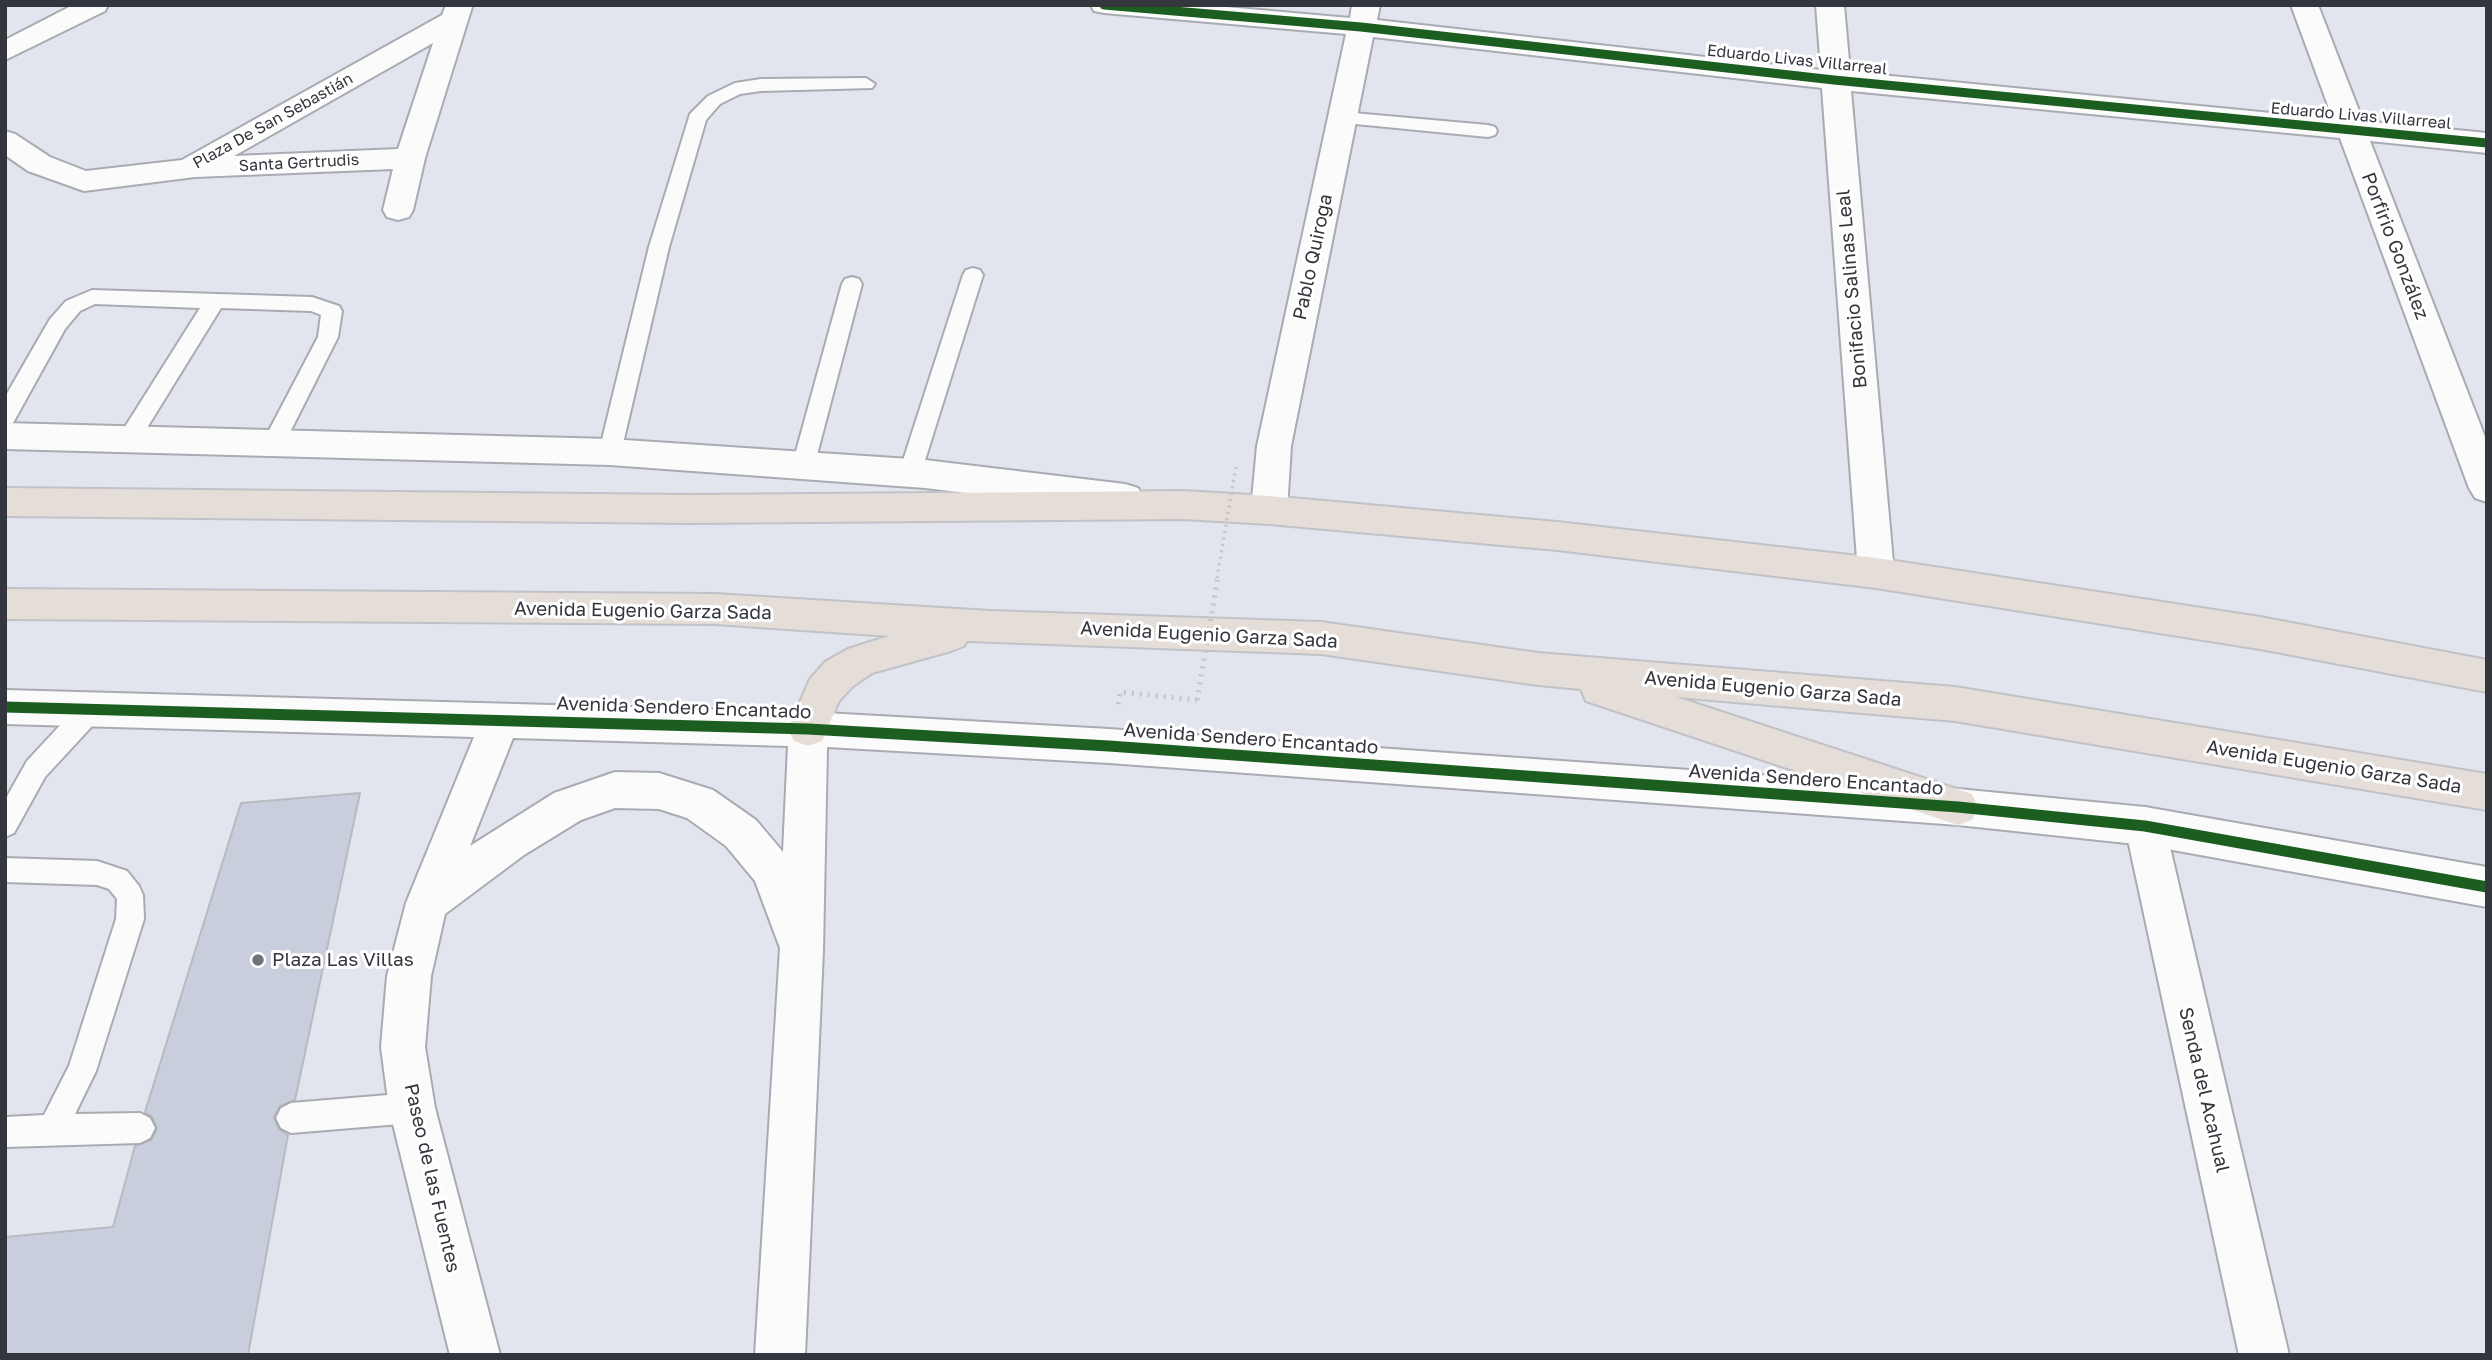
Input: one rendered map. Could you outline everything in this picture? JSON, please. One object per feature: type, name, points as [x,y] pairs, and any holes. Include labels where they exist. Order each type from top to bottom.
[{"type":"highway","points":[[5,502],[690,509],[1182,505],[1269,510],[1557,536],[1876,573],[2260,633],[2487,676]]},
{"type":"highway","name":"Avenida Eugenio Garza Sada","points":[[8,604],[715,609],[990,626],[1321,638],[1538,669],[1955,704],[2487,792]]},
{"type":"highway","points":[[808,729],[824,691],[839,674],[861,660],[921,641],[990,626]]},
{"type":"highway","points":[[1538,669],[1958,807]]},
{"type":"street","points":[[5,51],[95,5]]},
{"type":"street","name":"Eduardo Livas Villarreal","points":[[1104,5],[1364,16],[1834,80],[2487,143]]},
{"type":"street","name":"Bonifacio Salinas Leal","points":[[1829,5],[1876,573]]},
{"type":"street","name":"Porfirio González","points":[[2304,5],[2487,488]]},
{"type":"street","points":[[398,210],[410,158],[456,13]]},
{"type":"street","name":"Plaza De San Sebastián","points":[[5,141],[39,164],[84,181],[189,169],[456,13]]},
{"type":"street","name":"Pablo Quiroga","points":[[1269,510],[1274,446],[1364,16]]},
{"type":"street","name":"Santa Gertrudis","points":[[189,169],[410,158]]},
{"type":"street","points":[[5,436],[610,452],[911,474],[1182,505]]},
{"type":"street","name":"Avenida Sendero Encantado","points":[[5,707],[808,729],[1109,746],[1958,807],[2145,826],[2487,887]]},
{"type":"street","name":"Paseo de las Fuentes","points":[[475,1355],[412,1108],[403,1047],[409,976],[427,903],[500,721]]},
{"type":"street","points":[[780,1355],[801,951],[808,729]]},
{"type":"street","points":[[427,903],[509,842],[568,806],[615,790],[659,791],[699,803],[741,833],[772,870],[801,951]]},
{"type":"street","name":"Senda del Acahual","points":[[2145,826],[2264,1355]]},
{"type":"lane","points":[[610,452],[659,247],[697,118],[715,100],[735,89],[761,85],[866,84]]},
{"type":"lane","points":[[1342,118],[1488,131]]},
{"type":"lane","points":[[911,474],[973,275]]},
{"type":"lane","points":[[803,466],[852,284]]},
{"type":"lane","points":[[5,417],[57,324],[73,306],[93,297],[312,304],[332,310],[328,337],[274,442]]},
{"type":"lane","points":[[130,439],[215,301]]},
{"type":"lane","points":[[5,825],[36,769],[58,743],[86,715],[106,710]]},
{"type":"lane","points":[[5,870],[97,873],[118,880],[130,895],[130,919],[82,1072],[52,1129]]},
{"type":"lane","points":[[291,1118],[412,1108]]},
{"type":"lane","points":[[5,1132],[140,1128]]},
{"type":"path","points":[[1120,692],[1197,699],[1236,466]]},
{"type":"building","name":"Plaza Las Villas","points":[[360,793],[295,1100],[280,1106],[274,1117],[279,1129],[288,1135],[248,1355],[5,1355],[5,1237],[113,1227],[135,1146],[151,1140],[157,1129],[152,1117],[145,1112],[241,803]]},
{"type":"cycle path","points":[[1104,5],[1361,27],[1834,80],[2487,143]]},
{"type":"cycle path","points":[[5,707],[808,729],[1109,746],[1958,807],[2145,826],[2487,887]]},
{"type":"place","name":"Plaza Las Villas","points":[[258,960]]}]
